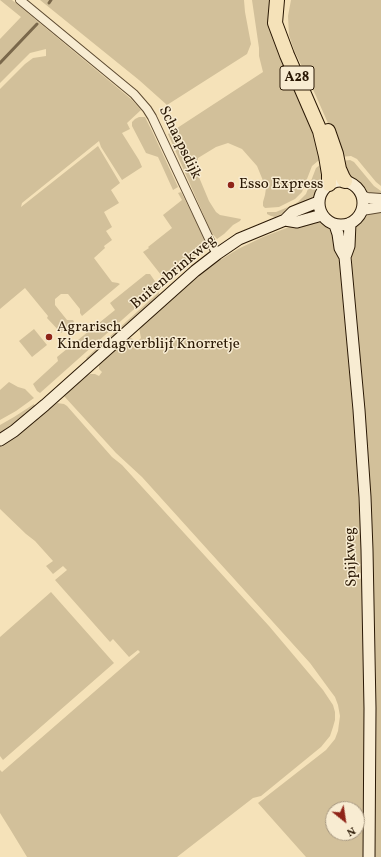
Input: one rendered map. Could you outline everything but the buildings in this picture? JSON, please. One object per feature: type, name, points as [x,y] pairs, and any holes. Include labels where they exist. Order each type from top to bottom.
[{"type":"highway","name":"A28","points":[[277,0],[275,23],[320,131],[326,156],[330,184]]},
{"type":"highway","name":"A28","points":[[285,0],[284,26],[292,49],[330,135],[339,169],[345,181]]},
{"type":"main road","points":[[337,181],[345,181],[353,184],[358,189],[362,196],[362,210],[359,216],[350,223],[335,225],[322,215],[318,202],[325,187],[337,181]]},
{"type":"main road","name":"Buitenbrinkweg","points":[[0,440],[14,431],[45,405],[195,271],[217,254],[239,239],[284,220],[293,212],[318,202]]},
{"type":"main road","name":"Buitenbrinkweg","points":[[284,220],[297,222],[322,215]]},
{"type":"main road","name":"Spijkweg","points":[[345,257],[349,246],[350,223]]},
{"type":"main road","name":"Spijkweg","points":[[335,225],[340,248],[345,257],[359,410],[365,497],[368,565],[370,708],[369,857]]},
{"type":"street","name":"Schaapsdijk","points":[[20,0],[134,94],[144,105],[152,117],[217,254]]},
{"type":"street","points":[[362,196],[381,199]]},
{"type":"street","points":[[362,210],[381,207]]},
{"type":"shaded area","points":[[0,0],[12,0],[131,99],[141,110],[127,123],[130,129],[122,133],[142,167],[122,180],[101,147],[99,141],[22,203],[21,207],[98,146],[120,183],[111,190],[119,203],[104,212],[112,227],[106,231],[112,240],[104,246],[105,248],[94,258],[112,282],[120,284],[82,316],[80,309],[68,294],[61,294],[55,299],[55,305],[67,320],[73,320],[74,322],[61,333],[47,318],[48,316],[25,288],[0,309],[0,89],[33,58],[46,56],[46,49],[30,53],[0,83],[0,39],[21,17]]},
{"type":"shaded area","points":[[40,0],[244,0],[251,44],[247,54],[167,105],[139,80]]},
{"type":"shaded area","points":[[252,0],[270,0],[270,10],[324,160],[318,161],[312,166],[302,192],[295,199],[279,207],[265,208],[263,206],[263,202],[266,188],[257,166],[242,149],[228,143],[216,147],[198,158],[196,170],[209,201],[216,212],[220,215],[241,219],[217,239],[211,232],[168,134],[263,72],[259,56]]},
{"type":"shaded area","points":[[291,0],[381,0],[381,186],[357,159],[351,156],[340,157],[338,146],[294,50],[289,35],[288,16]]},
{"type":"shaded area","points":[[139,117],[145,117],[152,131],[178,187],[173,190],[158,157],[146,153],[132,126],[132,122]]},
{"type":"shaded area","points":[[350,160],[354,162],[374,186],[381,191],[381,196],[369,194],[357,182],[350,178],[341,161]]},
{"type":"shaded area","points":[[324,164],[324,182],[311,200],[275,217],[267,214],[267,212],[276,212],[298,202],[306,194],[316,168]]},
{"type":"shaded area","points":[[181,192],[204,237],[206,247],[165,280],[143,252],[172,228],[163,215],[182,200],[178,193]]},
{"type":"shaded area","points":[[381,211],[381,857],[375,857],[376,686],[372,526],[352,275],[352,241],[356,224],[368,215]]},
{"type":"shaded area","points":[[313,221],[323,224],[332,232],[340,265],[354,423],[361,541],[364,692],[364,801],[325,801],[325,841],[363,841],[363,857],[306,857],[258,803],[326,750],[335,739],[338,731],[340,716],[335,697],[310,663],[142,477],[116,453],[64,396],[90,374],[99,376],[102,372],[99,369],[99,364],[126,339],[131,338],[137,342],[141,338],[139,328],[206,269],[238,249],[289,227]]},
{"type":"shaded area","points":[[146,274],[150,274],[159,287],[40,393],[37,391],[33,384],[58,361],[57,357],[115,310],[110,303]]},
{"type":"shaded area","points":[[159,292],[159,295],[88,360],[86,358]]},
{"type":"shaded area","points":[[34,329],[47,345],[32,357],[19,341]]},
{"type":"shaded area","points":[[9,382],[25,389],[34,398],[0,420],[0,390]]},
{"type":"shaded area","points":[[57,403],[67,406],[112,457],[122,465],[269,626],[323,690],[333,705],[335,712],[335,720],[330,736],[321,747],[261,796],[253,798],[177,857],[27,857],[0,813],[0,770],[2,772],[140,652],[138,650],[129,657],[113,639],[110,642],[55,580],[67,570],[63,566],[53,574],[46,566],[53,561],[35,541],[0,509],[0,446],[13,438]]},
{"type":"shaded area","points":[[34,404],[35,407],[0,434],[0,425]]},
{"type":"shaded area","points":[[51,592],[114,663],[3,760],[0,756],[0,637]]},
{"type":"waterway","points":[[0,63],[37,24]]},
{"type":"place","name":"Esso Express","points":[[231,185]]},
{"type":"place","name":"Agrarisch Kinderdagverblijf Knorretje","points":[[49,337]]}]
